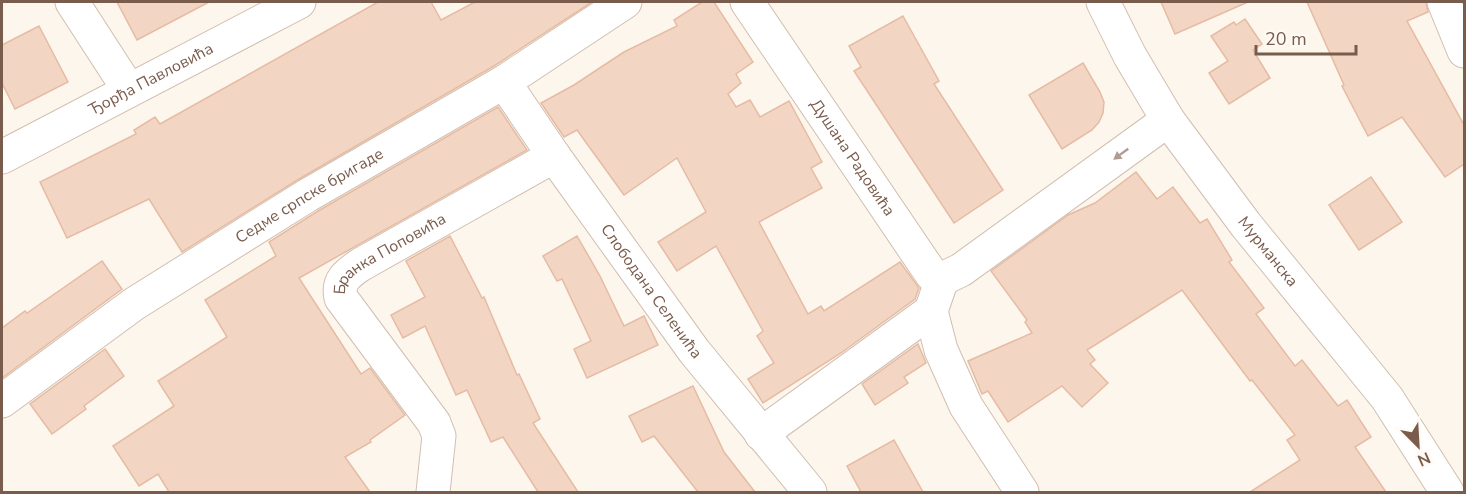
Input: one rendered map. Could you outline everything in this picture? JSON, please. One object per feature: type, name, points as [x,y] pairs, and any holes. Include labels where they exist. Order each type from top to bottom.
[{"type":"street","points":[[72,2],[129,90]]},
{"type":"street","name":"Ђорђа Павловића","points":[[2,157],[299,2]]},
{"type":"street","name":"Седме српске бригаде","points":[[2,401],[154,292],[308,195],[504,82],[625,2]]},
{"type":"street","name":"Душана Радовића","points":[[747,2],[932,275],[942,279]]},
{"type":"street","name":"Мурманска","points":[[1103,2],[1130,56],[1168,120],[1246,225],[1387,398],[1447,492]]},
{"type":"street","points":[[1444,2],[1464,51]]},
{"type":"street","name":"Слободана Селенића","points":[[504,82],[554,156],[694,351],[810,492]]},
{"type":"street","points":[[1022,492],[976,421],[955,384],[941,350],[931,311],[942,279],[961,270],[1168,120]]},
{"type":"street","name":"Бранка Поповића","points":[[433,492],[439,436],[434,423],[340,298],[341,280],[360,265],[554,156]]},
{"type":"street","points":[[761,434],[931,311]]},
{"type":"building","points":[[117,2],[209,2],[137,40]]},
{"type":"building","points":[[378,2],[431,2],[441,20],[475,2],[592,2],[494,66],[299,179],[182,252],[149,199],[67,238],[40,182],[136,134],[134,130],[155,117],[160,124]]},
{"type":"building","points":[[702,2],[714,2],[753,62],[736,74],[741,83],[728,94],[736,107],[750,100],[760,117],[789,101],[822,162],[811,168],[822,188],[759,222],[808,314],[821,306],[824,311],[900,262],[919,288],[915,299],[841,353],[763,403],[748,379],[774,363],[757,336],[763,331],[716,246],[677,271],[658,242],[706,212],[677,158],[624,195],[577,130],[564,137],[541,103],[574,85],[624,52],[677,26],[674,20]]},
{"type":"building","points":[[1161,2],[1248,2],[1175,34]]},
{"type":"building","points":[[1307,2],[1426,2],[1428,12],[1407,21],[1464,125],[1464,164],[1445,177],[1402,117],[1368,136],[1342,86],[1344,85]]},
{"type":"building","points":[[903,16],[939,81],[934,84],[1003,190],[954,223],[854,71],[861,67],[849,46]]},
{"type":"building","points":[[1245,19],[1262,44],[1253,50],[1270,78],[1229,104],[1209,73],[1228,61],[1211,36],[1234,22],[1236,25]]},
{"type":"building","points":[[39,26],[68,82],[15,109],[2,83],[2,45]]},
{"type":"building","points":[[1083,63],[1104,102],[1103,113],[1092,130],[1062,149],[1029,95]]},
{"type":"building","points":[[498,107],[527,150],[299,278],[361,374],[370,368],[405,415],[370,440],[371,442],[345,457],[370,492],[169,492],[158,474],[139,486],[113,446],[174,406],[158,381],[227,337],[205,300],[276,256],[269,242],[318,211]]},
{"type":"building","points":[[1136,172],[1157,199],[1173,187],[1200,223],[1207,219],[1232,260],[1229,262],[1264,308],[1256,314],[1295,366],[1302,360],[1338,406],[1347,400],[1371,437],[1355,447],[1386,492],[1250,492],[1300,460],[1287,440],[1295,435],[1252,380],[1250,381],[1182,290],[1087,350],[1095,360],[1090,364],[1108,383],[1082,407],[1062,386],[1008,422],[988,391],[982,394],[968,361],[1032,333],[1025,322],[1027,320],[991,271],[1068,215],[1095,203]]},
{"type":"building","points":[[1371,177],[1402,222],[1359,250],[1329,205]]},
{"type":"building","points":[[450,236],[482,298],[484,297],[517,375],[519,374],[540,419],[533,423],[578,492],[538,492],[503,437],[491,442],[467,390],[456,395],[425,326],[403,338],[391,315],[425,297],[406,261]]},
{"type":"building","points":[[577,236],[600,276],[624,326],[644,316],[658,345],[587,378],[574,349],[591,341],[562,279],[557,281],[543,256]]},
{"type":"building","points":[[102,261],[122,289],[2,378],[2,328]]},
{"type":"building","points":[[918,344],[926,363],[904,377],[908,383],[875,405],[862,384]]},
{"type":"building","points":[[105,349],[124,376],[84,406],[86,409],[52,434],[30,404]]},
{"type":"building","points":[[693,386],[724,452],[755,492],[698,492],[654,436],[642,442],[629,416]]},
{"type":"building","points":[[894,440],[923,492],[861,492],[847,466]]}]
